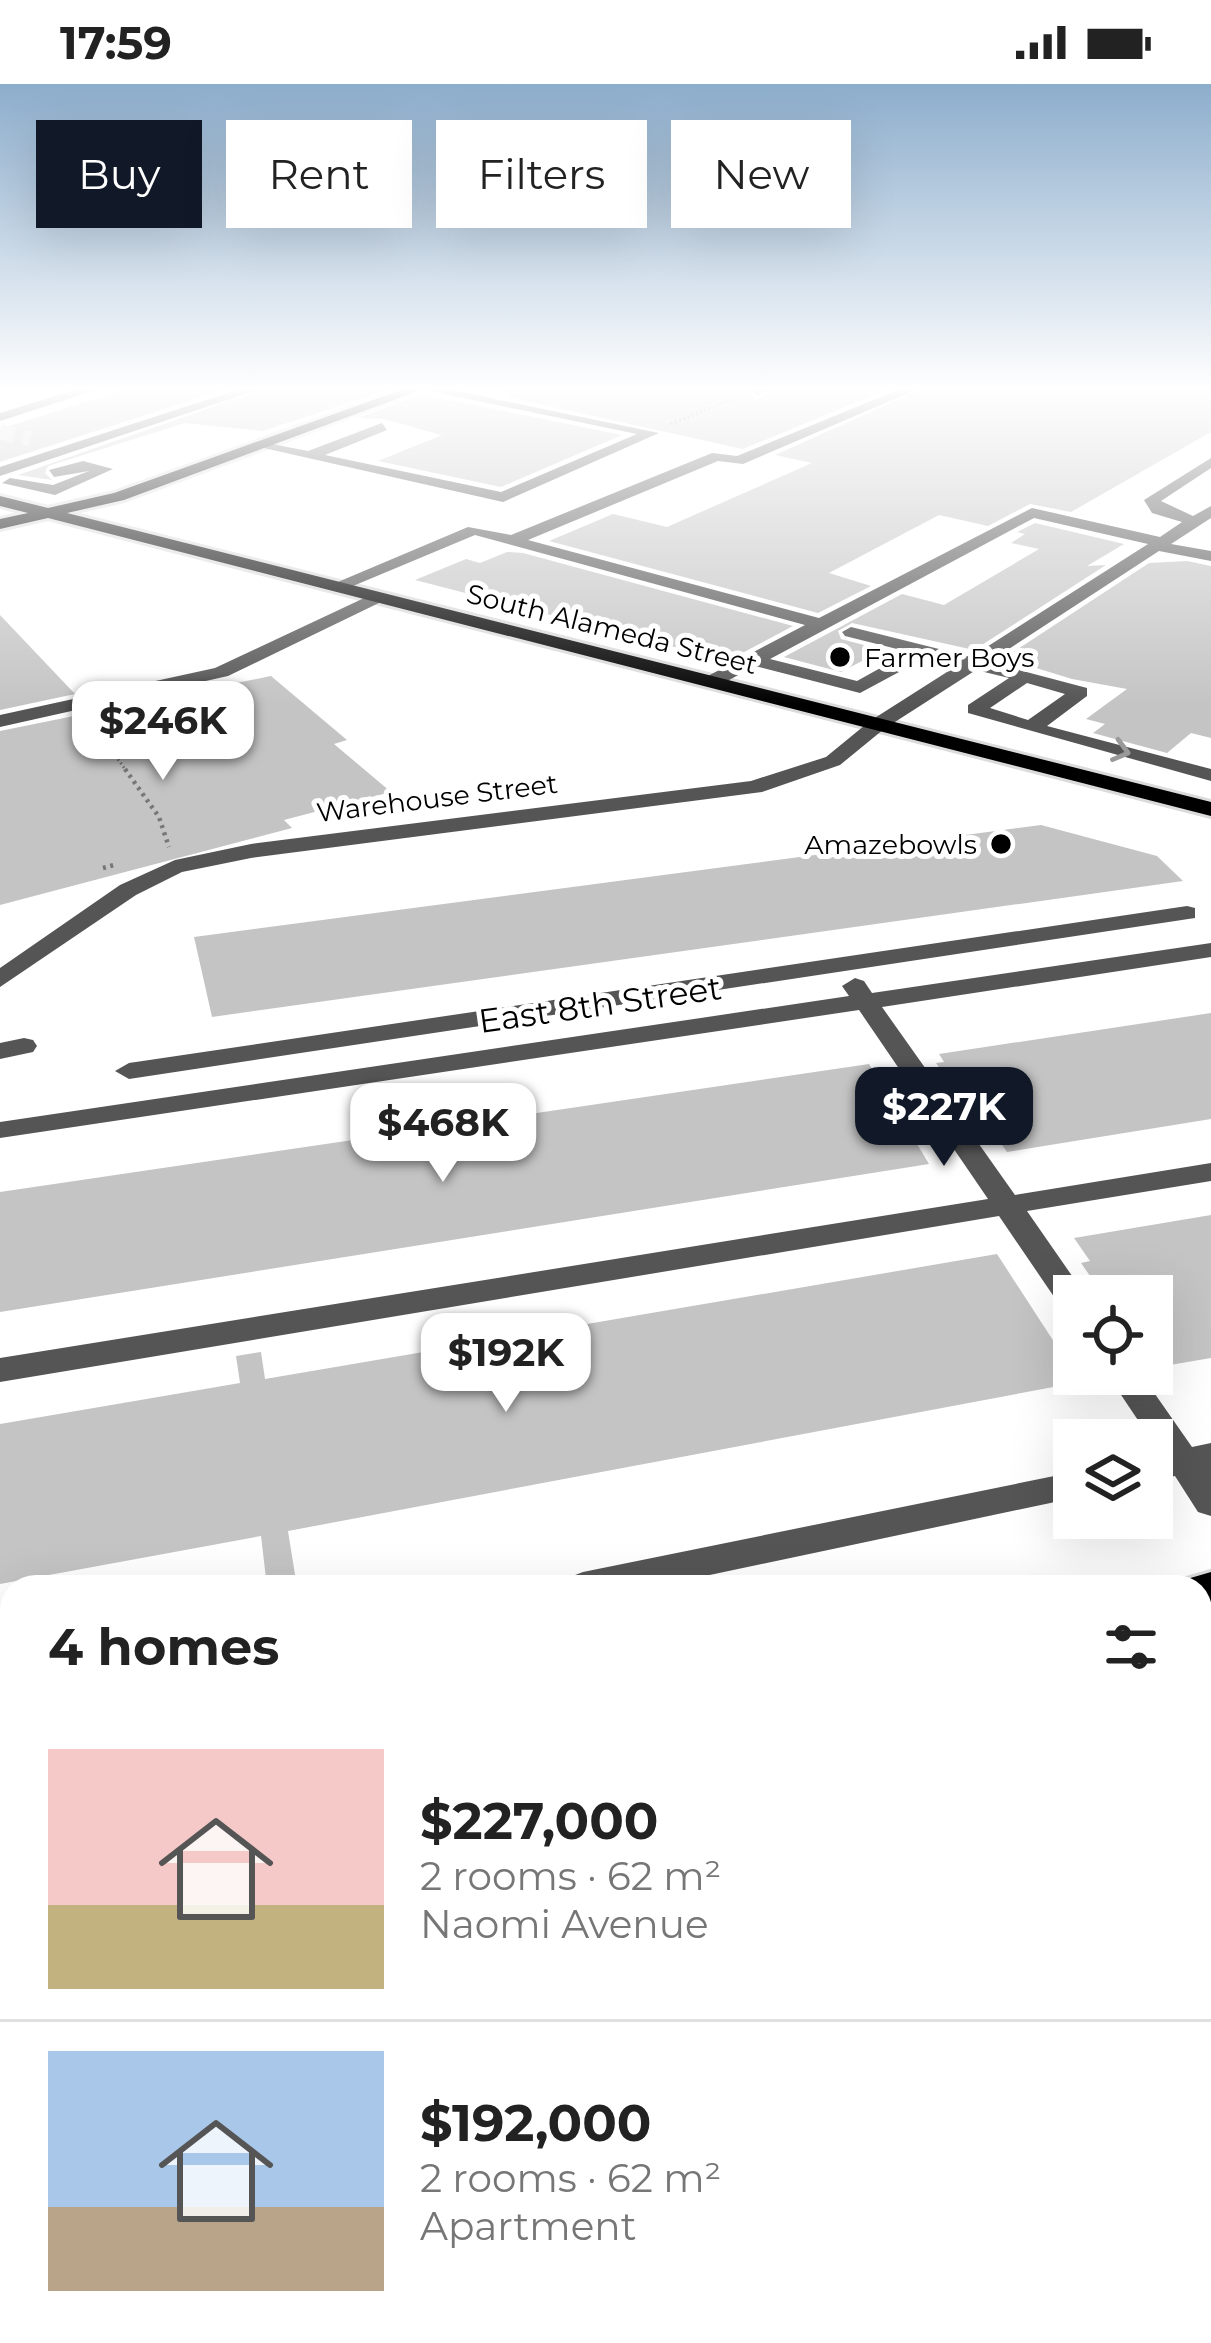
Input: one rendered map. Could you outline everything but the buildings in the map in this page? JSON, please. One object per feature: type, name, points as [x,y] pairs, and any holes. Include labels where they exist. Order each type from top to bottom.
[{"type":"main road","points":[[0,524],[56,515],[117,494]]},
{"type":"main road","name":"South Alameda Street","points":[[0,501],[1211,809]]},
{"type":"street","points":[[512,541],[624,494]]},
{"type":"street","points":[[1161,494],[1152,500],[1158,510],[1203,516]]},
{"type":"street","points":[[711,682],[1032,513],[1211,556]]},
{"type":"street","name":"Warehouse Street","points":[[5,970],[128,890],[176,867],[251,851],[754,787],[833,761],[877,725],[1203,516]]},
{"type":"street","points":[[335,587],[474,530],[821,624]]},
{"type":"street","points":[[0,721],[220,672],[377,597]]},
{"type":"street","points":[[851,632],[1080,692],[1031,728]]},
{"type":"street","points":[[753,660],[860,687],[924,650]]},
{"type":"street","points":[[1024,676],[975,709],[1211,775]]},
{"type":"street","points":[[129,1071],[1187,913]]},
{"type":"street","name":"East 8th Street","points":[[0,1130],[1211,950]]},
{"type":"street","points":[[837,965],[1056,1275]]},
{"type":"street","points":[[0,1370],[1211,1172]]},
{"type":"street","points":[[1138,1395],[1211,1502]]},
{"type":"street","points":[[641,1575],[1053,1489]]},
{"type":"path","points":[[97,730],[159,817],[169,847],[162,849]]},
{"type":"path","points":[[103,868],[114,865]]},
{"type":"place","name":"Farmer Boys","points":[[840,657]]},
{"type":"place","name":"Amazebowls","points":[[1001,844]]}]
